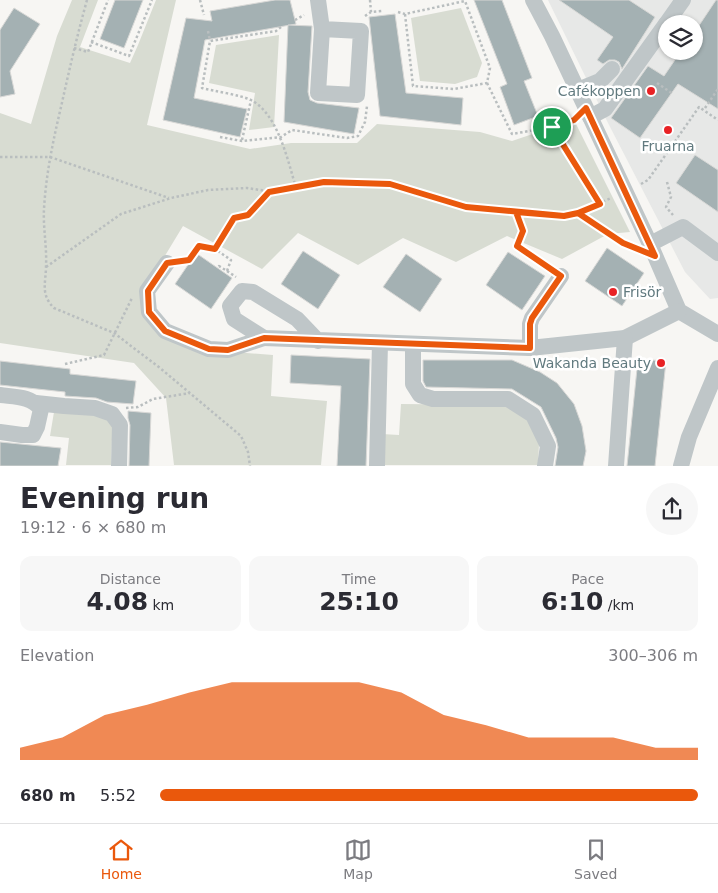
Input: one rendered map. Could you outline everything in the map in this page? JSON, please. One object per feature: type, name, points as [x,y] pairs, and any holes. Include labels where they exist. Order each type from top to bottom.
[{"type":"street","points":[[318,0],[322,29],[318,93],[357,95],[361,31],[322,29]]},
{"type":"street","points":[[533,0],[578,90],[653,250],[679,311],[718,334]]},
{"type":"street","points":[[672,15],[683,0]]},
{"type":"street","points":[[588,113],[605,109],[658,35]]},
{"type":"street","points":[[578,90],[600,81],[612,69]]},
{"type":"street","points":[[653,250],[683,227],[718,253]]},
{"type":"street","points":[[167,263],[148,291],[149,312],[165,331],[209,349],[228,350],[264,338],[530,348],[624,338],[679,311]]},
{"type":"street","points":[[530,348],[530,324],[532,318],[561,276]]},
{"type":"street","points":[[264,338],[234,319],[230,306],[242,291],[253,292],[297,319],[318,341]]},
{"type":"street","points":[[616,466],[624,338]]},
{"type":"street","points":[[377,466],[380,343]]},
{"type":"street","points":[[413,345],[413,384],[420,395],[433,399],[508,398],[532,416],[548,446],[545,466]]},
{"type":"street","points":[[681,466],[689,437],[717,371]]},
{"type":"street","points":[[0,395],[24,398],[36,403],[95,408],[107,411],[120,424],[118,466]]},
{"type":"street","points":[[0,432],[33,435],[38,427],[41,409],[36,403]]},
{"type":"path","points":[[87,0],[74,48],[50,158],[44,210],[46,268],[44,287],[49,303],[54,308],[114,333],[190,393],[241,436],[248,452],[250,466]]},
{"type":"path","points":[[74,48],[88,52],[108,0]]},
{"type":"path","points":[[91,42],[130,56],[152,0]]},
{"type":"path","points":[[200,0],[204,15]]},
{"type":"path","points":[[370,0],[371,12]]},
{"type":"path","points":[[398,12],[405,14],[466,1],[490,68],[487,83],[512,134],[552,127],[588,113]]},
{"type":"path","points":[[405,14],[413,86]]},
{"type":"path","points":[[210,41],[276,31],[281,27]]},
{"type":"path","points":[[208,31],[210,41],[202,88],[250,100],[265,112],[280,137],[296,188]]},
{"type":"path","points":[[409,88],[413,86],[454,89],[487,83]]},
{"type":"path","points":[[657,83],[673,94]]},
{"type":"path","points":[[706,108],[718,89]]},
{"type":"path","points":[[220,137],[242,141],[280,137],[292,130],[347,138],[358,136],[365,122],[368,99],[357,95]]},
{"type":"path","points":[[242,141],[250,100]]},
{"type":"path","points":[[641,184],[648,180],[699,107],[718,120]]},
{"type":"path","points":[[552,127],[600,204]]},
{"type":"path","points":[[0,157],[50,158],[171,198]]},
{"type":"path","points":[[46,268],[121,214],[171,198],[208,190],[247,188],[269,192],[324,182],[390,184],[466,207],[564,216],[578,213],[611,198]]},
{"type":"path","points":[[667,182],[672,197],[666,207],[683,227]]},
{"type":"path","points":[[215,249],[234,218],[248,215],[269,192]]},
{"type":"path","points":[[516,212],[523,231],[517,246],[561,276]]},
{"type":"path","points":[[578,213],[623,243],[653,250]]},
{"type":"path","points":[[167,263],[189,260],[199,246],[215,249],[230,258],[228,271]]},
{"type":"path","points":[[218,268],[219,266],[232,274]]},
{"type":"path","points":[[65,364],[104,355],[136,290],[148,291]]},
{"type":"path","points":[[117,419],[129,407],[138,407],[153,399],[190,393]]},
{"type":"shaded area","points":[[72,0],[98,0],[80,47],[130,63],[156,0],[176,0],[147,125],[250,149],[291,143],[357,143],[377,124],[480,132],[512,141],[574,120],[630,232],[608,234],[562,259],[507,236],[456,262],[403,238],[358,265],[298,233],[262,269],[183,226],[140,297],[195,349],[273,355],[271,396],[327,401],[321,465],[174,465],[166,398],[134,363],[0,343],[0,113],[31,124],[57,36]]},
{"type":"shaded area","points":[[548,0],[718,0],[718,298],[710,299],[685,272],[608,123]]},
{"type":"shaded area","points":[[461,8],[482,63],[477,77],[455,84],[420,81],[411,18]]},
{"type":"shaded area","points":[[279,35],[274,127],[249,130],[255,93],[209,83],[216,45]]},
{"type":"shaded area","points":[[401,404],[506,405],[529,420],[539,444],[538,465],[382,465],[382,434],[399,435]]},
{"type":"shaded area","points":[[55,406],[113,413],[111,465],[66,465],[69,438],[50,436]]},
{"type":"building","points":[[115,0],[143,0],[124,48],[100,39]]},
{"type":"building","points":[[275,0],[290,0],[296,24],[205,40],[194,98],[247,109],[240,137],[163,120],[186,18],[212,21],[210,11]]},
{"type":"building","points":[[474,0],[502,0],[532,78],[524,81],[538,116],[514,125],[500,87],[507,84]]},
{"type":"building","points":[[559,0],[629,0],[655,17],[622,69],[619,62],[615,60],[609,60],[603,64],[597,60],[613,37]]},
{"type":"building","points":[[716,0],[718,0],[718,109],[678,84],[640,138],[611,118],[648,66],[664,76],[675,60],[703,60],[703,20]]},
{"type":"building","points":[[14,8],[40,24],[10,71],[15,94],[0,97],[0,30]]},
{"type":"building","points":[[395,14],[406,93],[463,98],[461,125],[380,116],[369,17]]},
{"type":"building","points":[[288,25],[312,26],[308,92],[310,100],[317,103],[359,108],[354,134],[284,122]]},
{"type":"building","points":[[695,155],[718,170],[718,212],[676,183]]},
{"type":"building","points":[[607,248],[644,273],[622,306],[585,281]]},
{"type":"building","points":[[303,251],[340,275],[318,309],[281,284]]},
{"type":"building","points":[[508,252],[545,276],[522,310],[486,285]]},
{"type":"building","points":[[196,253],[232,278],[211,309],[175,284]]},
{"type":"building","points":[[406,254],[442,279],[420,312],[383,287]]},
{"type":"building","points":[[291,355],[370,359],[366,466],[337,466],[341,386],[290,383]]},
{"type":"building","points":[[638,359],[666,361],[655,466],[627,466]]},
{"type":"building","points":[[423,360],[512,360],[540,372],[557,383],[574,404],[582,426],[586,451],[583,466],[555,466],[558,447],[556,438],[541,407],[512,389],[426,387],[423,381]]},
{"type":"building","points":[[0,361],[70,369],[70,374],[136,381],[133,404],[107,402],[96,398],[65,396],[65,392],[0,385]]},
{"type":"building","points":[[128,411],[151,413],[149,466],[129,466],[130,425]]},
{"type":"building","points":[[0,442],[61,448],[58,466],[0,466]]},
{"type":"place","name":"Cafékoppen","points":[[651,91]]},
{"type":"place","name":"Fruarna","points":[[668,130]]},
{"type":"place","name":"Frisör","points":[[613,292]]},
{"type":"place","name":"Wakanda Beauty","points":[[661,363]]},
{"type":"route","points":[[552,127],[574,120],[586,108],[655,256],[623,243],[578,213],[564,216],[516,212],[523,231],[517,246],[561,276],[532,318],[530,324],[530,348],[264,338],[228,350],[209,349],[165,331],[149,312],[148,291],[167,263],[189,260],[199,246],[215,249],[234,218],[248,215],[269,192],[324,182],[390,184],[466,207],[564,216],[578,213],[600,204],[552,127]]}]
